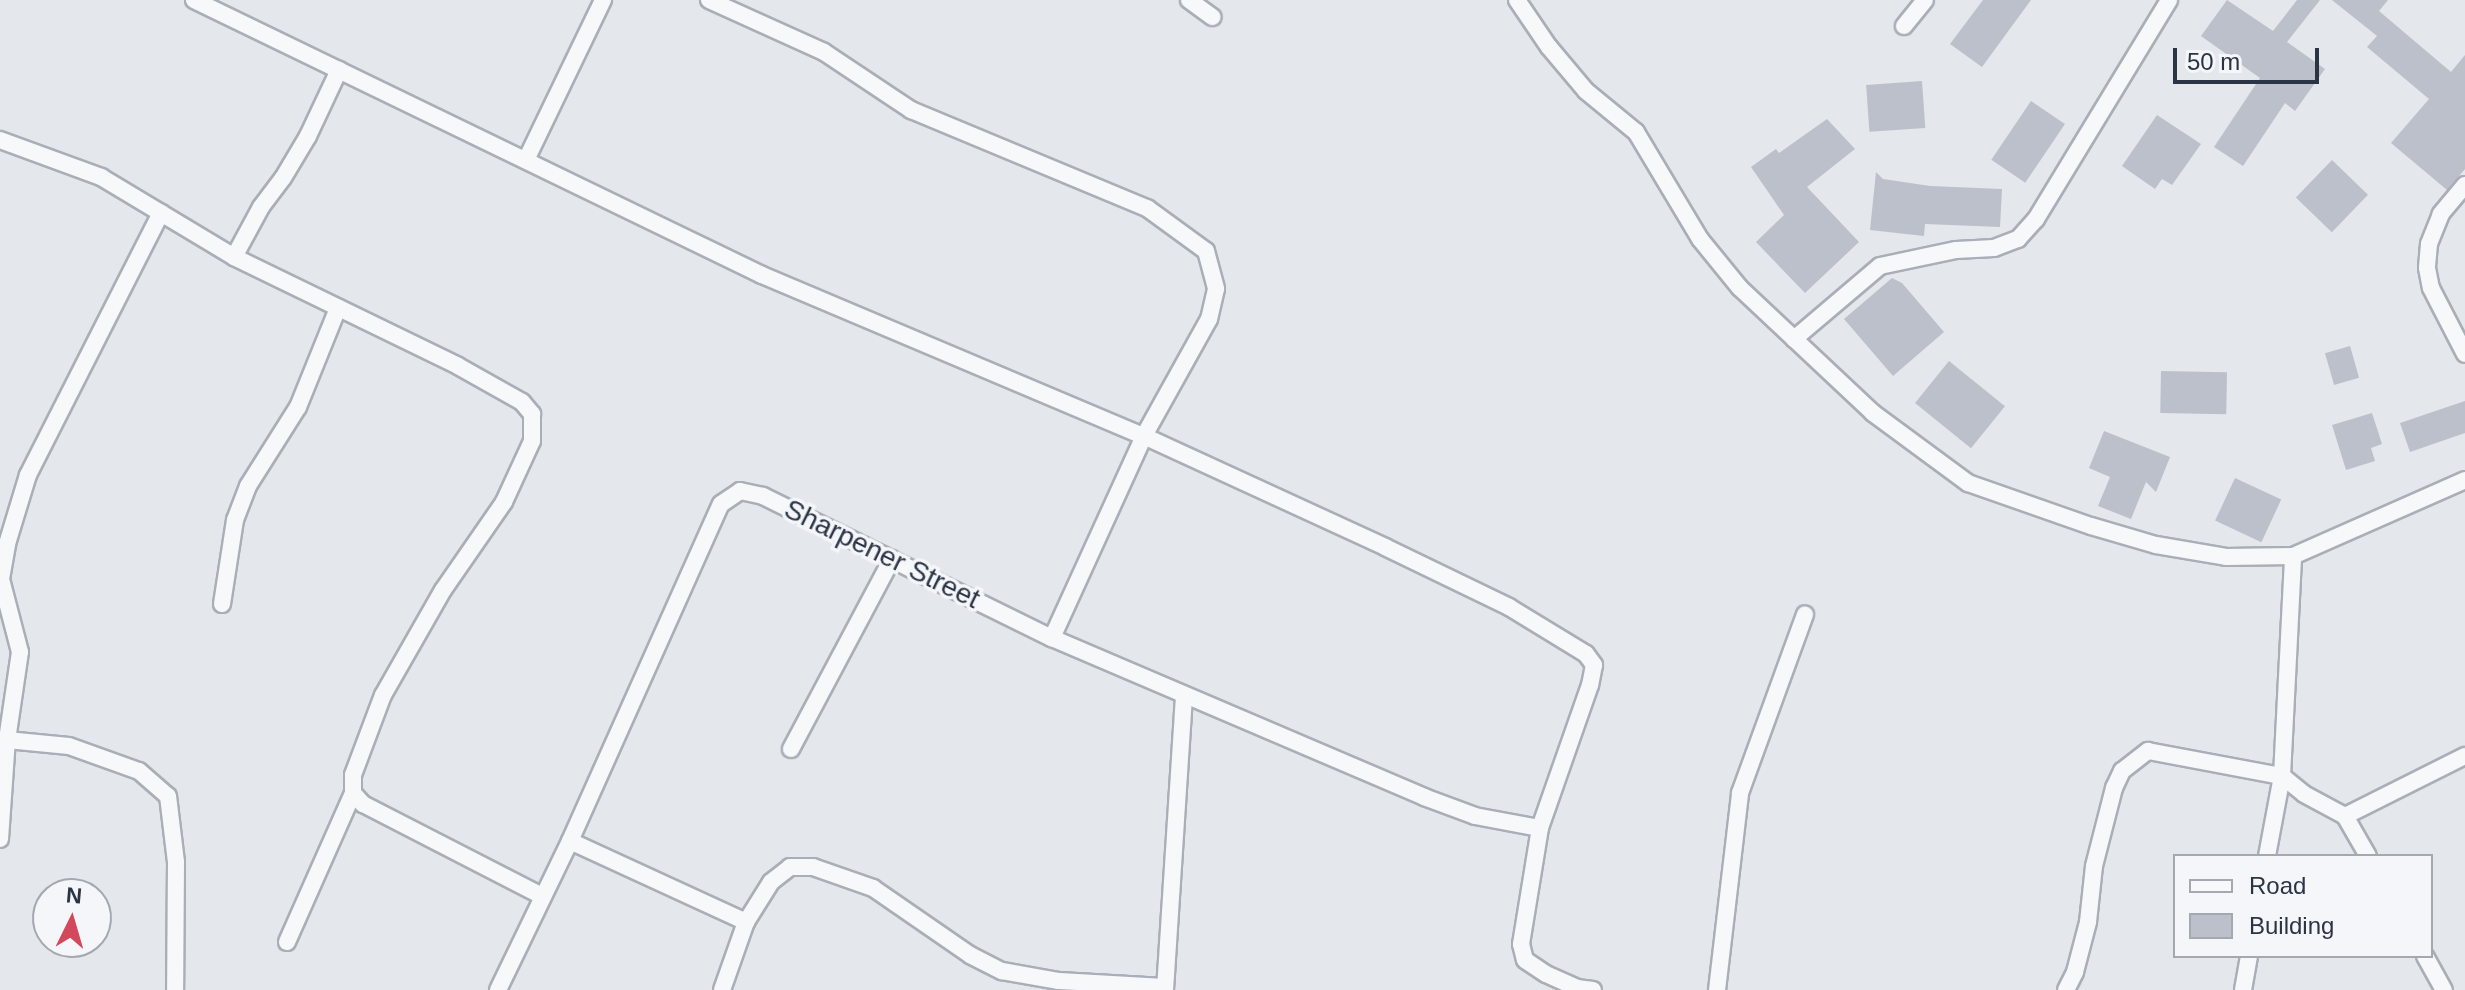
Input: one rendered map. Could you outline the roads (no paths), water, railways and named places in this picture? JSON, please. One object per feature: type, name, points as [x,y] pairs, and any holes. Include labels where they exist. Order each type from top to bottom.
[{"type":"street","points":[[194,0],[762,275],[1144,436],[1509,607],[1586,654],[1594,665],[1590,685],[1540,828],[1521,944],[1525,960],[1577,988],[1593,990]]},
{"type":"street","points":[[526,160],[603,0]]},
{"type":"street","points":[[709,0],[824,52],[911,110],[1147,208],[1206,251],[1216,289],[1209,319],[1144,436],[1052,638]]},
{"type":"street","points":[[1189,0],[1212,17]]},
{"type":"street","points":[[1517,0],[1549,47],[1586,91],[1636,132],[1700,239],[1740,288],[1873,413],[1968,483],[2156,545],[2226,557],[2293,556],[2465,480]]},
{"type":"street","points":[[1904,26],[1925,0]]},
{"type":"street","points":[[1794,339],[1880,266],[1956,250],[1994,248],[2018,239],[2036,219],[2169,0]]},
{"type":"street","points":[[234,257],[261,207],[308,136],[339,70]]},
{"type":"street","points":[[0,140],[101,177],[234,257],[458,366],[522,402],[532,414],[534,426],[524,462],[504,502],[443,590],[383,695],[353,775],[353,793],[287,942]]},
{"type":"street","points":[[2465,185],[2441,214],[2429,244],[2427,268],[2431,288],[2465,354]]},
{"type":"street","points":[[0,839],[3,777],[20,652],[1,579],[7,544],[28,475],[161,213]]},
{"type":"street","points":[[222,604],[235,520],[248,486],[298,407],[338,308]]},
{"type":"street","name":"Sharpener Street","points":[[498,990],[570,841],[721,504],[740,491],[763,496],[1052,638],[1184,696],[1475,816],[1540,828]]},
{"type":"street","points":[[2267,854],[2282,776],[2293,556]]},
{"type":"street","points":[[791,749],[892,559]]},
{"type":"street","points":[[1717,990],[1740,793],[1805,614]]},
{"type":"street","points":[[722,990],[746,922],[771,882],[790,867],[813,867],[873,888],[970,955],[1002,971],[1059,981],[1165,988],[1184,696]]},
{"type":"street","points":[[7,740],[69,746],[139,771],[168,796],[176,862],[175,990]]},
{"type":"street","points":[[2066,990],[2075,972],[2088,922],[2104,817],[2122,771],[2148,751],[2282,776],[2304,794],[2345,816],[2367,854]]},
{"type":"street","points":[[2345,816],[2465,756]]},
{"type":"street","points":[[353,793],[363,804],[542,896]]},
{"type":"street","points":[[570,841],[746,922]]},
{"type":"street","points":[[2243,990],[2249,958]]},
{"type":"street","points":[[2426,958],[2444,990]]}]
